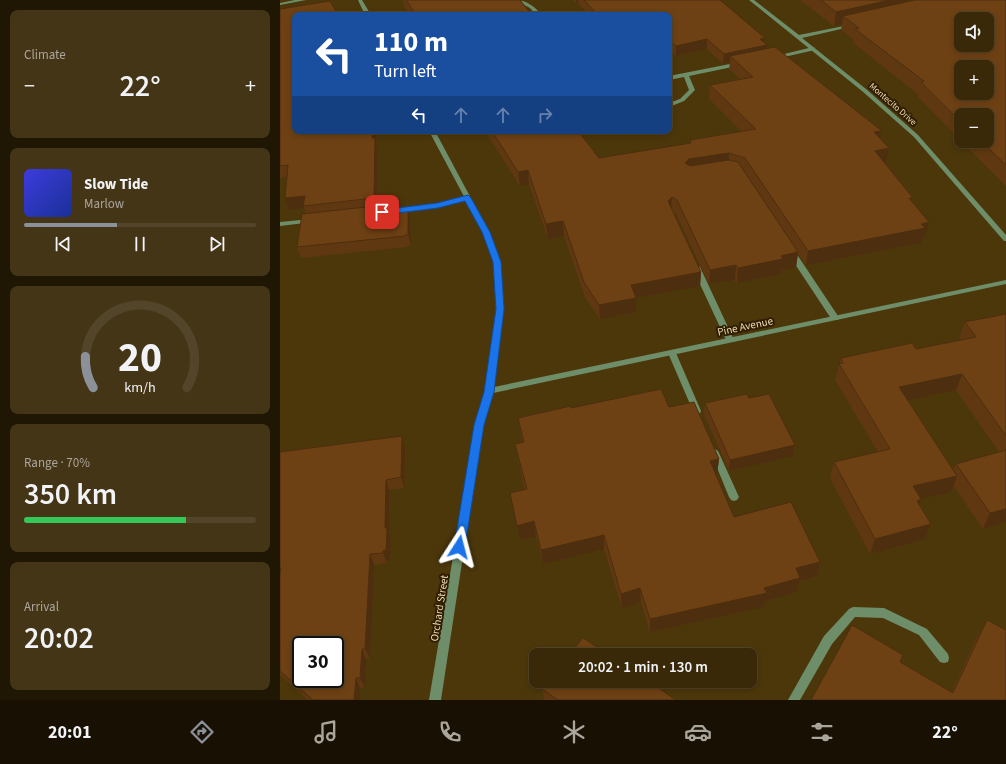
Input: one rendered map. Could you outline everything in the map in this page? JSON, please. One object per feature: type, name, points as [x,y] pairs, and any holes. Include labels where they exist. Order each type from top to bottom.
[{"type":"street","points":[[280,4],[304,0]]},
{"type":"street","points":[[360,0],[366,12]]},
{"type":"street","points":[[517,0],[532,7],[536,12]]},
{"type":"street","name":"Montecito Drive","points":[[751,0],[864,90],[916,136],[1006,239]]},
{"type":"street","points":[[798,37],[858,24]]},
{"type":"street","points":[[768,58],[813,49]]},
{"type":"street","points":[[672,77],[746,63]]},
{"type":"street","points":[[672,104],[687,97],[692,90],[686,75]]},
{"type":"street","name":"Orchard Street","points":[[434,134],[486,232],[497,262],[500,309],[489,392],[479,425],[435,700]]},
{"type":"street","points":[[355,216],[438,206],[468,198]]},
{"type":"street","points":[[280,224],[318,220]]},
{"type":"street","points":[[788,246],[835,318]]},
{"type":"street","points":[[691,257],[730,340]]},
{"type":"street","name":"Pine Avenue","points":[[489,392],[1006,282]]},
{"type":"street","points":[[672,353],[701,420]]},
{"type":"street","points":[[713,448],[734,497]]},
{"type":"street","points":[[794,700],[828,640],[853,612],[884,612],[923,632],[944,658]]},
{"type":"building","points":[[406,0],[520,0],[530,12],[414,12]]},
{"type":"building","points":[[584,0],[720,0],[765,38],[760,39],[767,45],[724,54],[707,39],[676,46],[672,43],[672,12],[595,12]]},
{"type":"building","points":[[821,0],[890,0],[836,12]]},
{"type":"building","points":[[915,0],[1006,0],[1006,165],[988,148],[994,148],[994,108],[954,108],[954,115],[921,82],[924,81],[855,29],[859,28],[843,16]]},
{"type":"building","points":[[330,1],[336,12],[292,12],[292,134],[373,134],[372,138],[375,138],[374,198],[303,206],[305,196],[285,198],[288,165],[280,166],[280,9]]},
{"type":"building","points":[[775,47],[882,131],[874,132],[889,148],[875,151],[913,198],[909,198],[929,222],[921,224],[925,228],[808,251],[745,158],[729,153],[689,159],[685,163],[690,166],[729,160],[738,162],[798,252],[781,256],[783,259],[738,268],[736,265],[710,270],[677,200],[672,197],[668,201],[701,272],[631,285],[636,298],[599,305],[584,282],[563,221],[546,224],[528,170],[518,172],[494,134],[580,134],[599,158],[691,143],[690,140],[756,129],[710,85],[753,77],[730,56]]},
{"type":"building","points":[[375,206],[375,214],[408,210],[408,235],[297,247],[302,214]]},
{"type":"building","points":[[1006,314],[1006,436],[962,374],[899,387],[957,476],[913,486],[921,499],[917,501],[931,524],[875,539],[834,462],[890,449],[839,364],[843,363],[841,358],[912,343],[916,349],[976,337],[965,322]]},
{"type":"building","points":[[661,389],[669,407],[694,402],[719,459],[710,461],[734,517],[791,502],[820,562],[796,568],[800,578],[764,588],[767,593],[650,619],[640,588],[621,594],[604,535],[541,550],[534,521],[517,526],[510,493],[527,489],[515,444],[524,442],[518,418],[571,406],[571,408]]},
{"type":"building","points":[[747,394],[749,398],[769,394],[795,445],[730,460],[705,403]]},
{"type":"building","points":[[402,436],[401,477],[386,480],[386,550],[383,551],[383,553],[370,554],[365,649],[362,649],[360,678],[356,678],[354,700],[313,700],[299,688],[344,688],[344,636],[292,636],[292,682],[280,671],[280,452]]},
{"type":"building","points":[[1006,450],[1006,509],[990,513],[956,464]]},
{"type":"building","points":[[987,620],[1006,630],[1006,700],[811,700],[852,625],[903,655],[900,662],[953,693]]},
{"type":"building","points":[[583,638],[598,648],[575,648]]},
{"type":"building","points":[[658,688],[676,700],[558,700],[542,689]]},
{"type":"route","points":[[382,212],[438,206],[468,198],[486,232],[497,262],[500,309],[489,392],[479,425],[459,547]]}]
